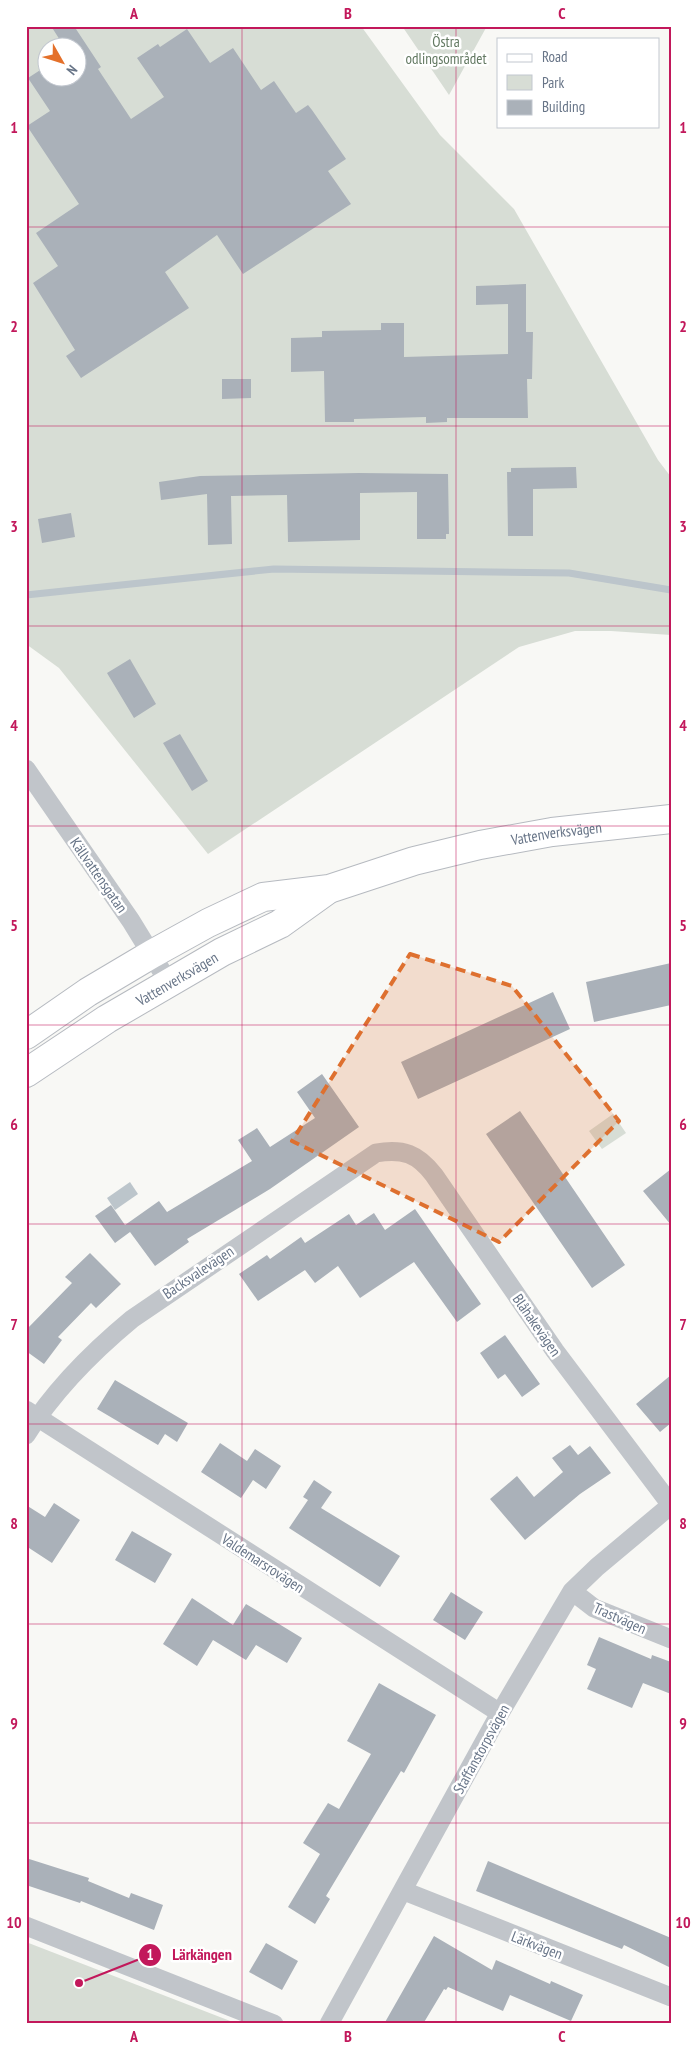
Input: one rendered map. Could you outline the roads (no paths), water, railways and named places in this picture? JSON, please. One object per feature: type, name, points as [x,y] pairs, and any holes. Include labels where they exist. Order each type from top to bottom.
[{"type":"street","name":"Källvattensgatan","points":[[26,769],[152,954],[169,983]]},
{"type":"street","name":"Vattenverksvägen","points":[[26,1035],[88,992],[152,954],[208,924],[264,898],[329,889],[404,864],[480,845],[552,832],[671,818]]},
{"type":"street","name":"Vattenverksvägen","points":[[26,1074],[106,1019],[222,952],[280,924],[329,889]]},
{"type":"street","name":"Backsvalevägen","points":[[26,1435],[31,1414],[100,1345],[152,1304],[376,1153],[401,1151]]},
{"type":"street","name":"Blåhakevägen","points":[[401,1151],[418,1158],[434,1175],[535,1323],[671,1505]]},
{"type":"street","name":"Valdemarsrovägen","points":[[31,1414],[500,1713]]},
{"type":"street","name":"Staffanstorpsvägen","points":[[329,2024],[404,1891],[500,1713],[572,1591],[597,1567],[671,1505]]},
{"type":"street","name":"Trastvägen","points":[[572,1591],[594,1608],[671,1639]]},
{"type":"street","name":"Lärkvägen","points":[[404,1891],[671,1997]]},
{"type":"street","points":[[26,1926],[274,2024]]},
{"type":"waterway","points":[[26,595],[274,569],[569,573],[671,590]]},
{"type":"place","name":"Lärkängen","points":[[79,1983]]},
{"type":"park label","name":"Östra odlingsområdet","points":[[446,50]]}]
